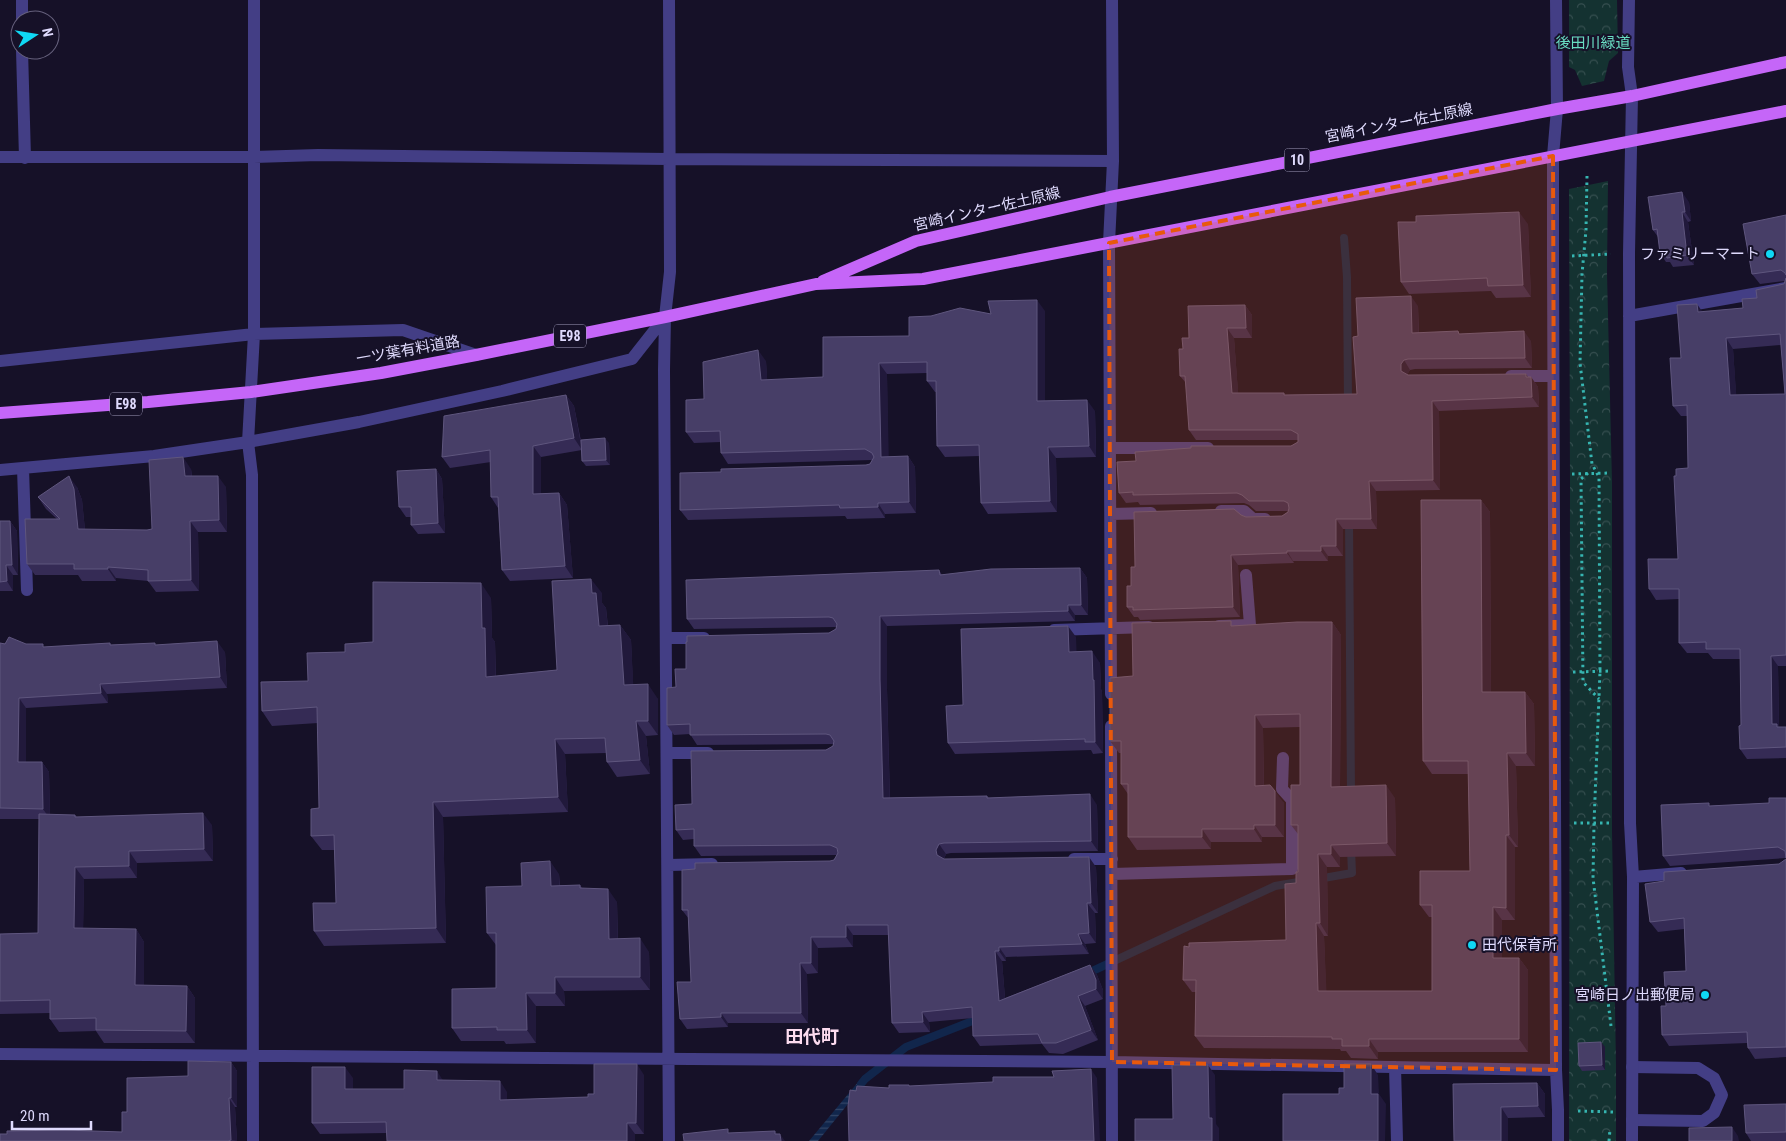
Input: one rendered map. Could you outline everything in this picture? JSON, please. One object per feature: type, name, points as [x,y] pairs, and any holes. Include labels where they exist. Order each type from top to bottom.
[{"type":"main road","name":"宮崎インター佐土原線","points":[[816,284],[916,241],[1110,197],[1632,96],[1786,62]]},
{"type":"main road","points":[[816,284],[923,279],[1786,111]]},
{"type":"main road","name":"一ツ葉有料道路","points":[[0,413],[251,392],[381,373],[665,317],[816,284]]},
{"type":"street","points":[[252,1141],[252,475],[248,442],[254,334],[254,0]]},
{"type":"street","points":[[669,0],[670,272],[665,317],[670,474],[667,638],[669,1141]]},
{"type":"street","points":[[1112,0],[1113,161],[1109,243],[1112,1141]]},
{"type":"street","points":[[1556,0],[1557,109],[1553,156],[1553,258],[1556,1070],[1558,1141]]},
{"type":"street","points":[[1629,0],[1628,67],[1632,96],[1629,253],[1630,823],[1633,877],[1632,1141]]},
{"type":"street","points":[[22,60],[25,158]]},
{"type":"street","points":[[0,157],[254,157],[318,155],[1113,161]]},
{"type":"street","points":[[1629,316],[1786,288]]},
{"type":"street","points":[[0,470],[154,456],[248,442],[359,422],[493,393],[632,359],[665,317]]},
{"type":"street","points":[[0,361],[254,334],[403,330],[476,355]]},
{"type":"street","points":[[1494,376],[1554,376]]},
{"type":"street","points":[[1110,448],[1219,448]]},
{"type":"street","points":[[23,468],[28,590]]},
{"type":"street","points":[[1206,512],[1244,511],[1252,519],[1279,518]]},
{"type":"street","points":[[1111,514],[1168,513]]},
{"type":"street","points":[[1210,626],[1250,625],[1246,575]]},
{"type":"street","points":[[1044,630],[1161,627]]},
{"type":"street","points":[[667,638],[717,638]]},
{"type":"street","points":[[667,753],[716,753]]},
{"type":"street","points":[[1112,874],[1292,869],[1292,800],[1282,789],[1283,758]]},
{"type":"street","points":[[1064,860],[1112,859]]},
{"type":"street","points":[[668,865],[728,864]]},
{"type":"street","points":[[1633,877],[1691,873]]},
{"type":"street","points":[[0,1054],[1112,1062],[1556,1070]]},
{"type":"street","points":[[1395,1066],[1397,1141]]},
{"type":"street","points":[[1632,1067],[1698,1068],[1714,1078],[1722,1095],[1714,1113],[1703,1121],[1632,1116]]},
{"type":"path","points":[[1587,176],[1580,363],[1592,464],[1599,477],[1600,672],[1593,878],[1611,1034]]},
{"type":"path","points":[[1553,258],[1629,253]]},
{"type":"path","points":[[1588,473],[1581,479],[1583,682],[1599,699]]},
{"type":"path","points":[[1554,474],[1629,473]]},
{"type":"path","points":[[1554,673],[1630,671]]},
{"type":"path","points":[[1555,823],[1630,823]]},
{"type":"path","points":[[1611,1112],[1612,1104]]},
{"type":"path","points":[[1558,1110],[1611,1112],[1632,1116]]},
{"type":"path","points":[[1609,1141],[1611,1122]]},
{"type":"highlighted area","points":[[1553,156],[1556,1070],[1112,1062],[1109,243]]},
{"type":"green space","name":"後田川緑道","points":[[1569,0],[1617,0],[1618,53],[1609,61],[1604,81],[1582,86],[1575,70],[1569,67]]},
{"type":"green space","points":[[1608,181],[1607,273],[1612,482],[1612,832],[1616,1141],[1569,1141],[1569,189]]},
{"type":"water","points":[[864,1075],[869,1078],[818,1141],[809,1141]]},
{"type":"building","points":[[1682,192],[1685,212],[1682,212],[1687,255],[1667,258],[1665,252],[1660,253],[1657,229],[1653,230],[1648,197]]},
{"type":"building","points":[[1519,212],[1523,285],[1488,286],[1487,278],[1401,282],[1398,222],[1416,222],[1416,216]]},
{"type":"building","name":"ファミリーマート","points":[[1786,215],[1786,275],[1781,270],[1752,274],[1743,224]]},
{"type":"building","points":[[1786,278],[1786,655],[1771,656],[1772,724],[1777,724],[1777,727],[1786,727],[1786,747],[1740,749],[1740,649],[1706,649],[1706,642],[1679,643],[1679,589],[1649,589],[1648,559],[1678,559],[1674,476],[1676,476],[1676,469],[1688,468],[1687,405],[1673,406],[1670,358],[1681,358],[1677,305],[1697,304],[1698,312],[1743,308],[1742,299],[1757,298],[1756,290],[1784,284]],"holes":[[[1780,334],[1785,394],[1730,395],[1726,338]]]},
{"type":"building","points":[[1411,296],[1412,333],[1458,331],[1459,334],[1524,331],[1525,358],[1408,359],[1404,360],[1401,364],[1401,371],[1408,375],[1526,374],[1526,377],[1531,377],[1532,397],[1432,401],[1433,480],[1369,481],[1371,519],[1336,519],[1336,546],[1321,546],[1321,551],[1287,551],[1287,553],[1231,555],[1233,607],[1133,610],[1133,607],[1127,607],[1127,586],[1131,586],[1131,567],[1135,567],[1134,512],[1234,509],[1246,517],[1282,516],[1288,512],[1289,508],[1288,503],[1284,501],[1249,501],[1237,493],[1133,495],[1133,492],[1119,493],[1117,462],[1136,461],[1135,452],[1191,448],[1191,446],[1291,446],[1298,442],[1298,434],[1291,430],[1189,430],[1185,376],[1180,376],[1179,349],[1183,349],[1182,338],[1189,338],[1188,306],[1245,305],[1246,328],[1227,328],[1232,393],[1284,393],[1284,395],[1357,394],[1353,337],[1358,336],[1356,298]]},
{"type":"building","points":[[1037,300],[1037,401],[1087,400],[1089,446],[1048,447],[1050,501],[981,503],[979,445],[937,446],[936,381],[927,381],[927,362],[879,363],[881,457],[908,456],[909,502],[878,503],[878,507],[840,508],[839,505],[680,510],[680,473],[721,472],[721,469],[866,465],[870,464],[874,457],[872,453],[865,449],[721,453],[720,431],[686,432],[686,400],[704,399],[703,362],[758,350],[761,380],[823,377],[823,337],[909,336],[909,317],[931,316],[960,308],[991,314],[988,301]]},
{"type":"building","points":[[566,395],[574,438],[533,446],[533,494],[559,493],[565,566],[502,570],[498,497],[491,497],[490,450],[442,457],[444,416]]},
{"type":"building","points":[[605,438],[606,460],[582,461],[581,440]]},
{"type":"building","points":[[183,457],[185,476],[218,476],[219,520],[190,521],[191,580],[148,581],[148,570],[108,567],[108,569],[74,569],[74,564],[27,564],[25,519],[60,519],[38,497],[69,476],[74,489],[78,529],[152,529],[149,460]]},
{"type":"building","points":[[436,469],[438,523],[411,525],[411,507],[399,507],[397,471]]},
{"type":"building","points":[[1421,500],[1481,500],[1482,692],[1525,692],[1526,753],[1507,753],[1509,835],[1506,835],[1506,908],[1493,907],[1493,958],[1519,958],[1519,1039],[1369,1039],[1369,1046],[1342,1046],[1342,1039],[1332,1039],[1332,1037],[1195,1036],[1196,980],[1183,980],[1184,946],[1189,947],[1189,943],[1286,940],[1285,884],[1296,883],[1296,872],[1298,872],[1298,825],[1291,825],[1291,785],[1300,785],[1300,714],[1255,715],[1255,786],[1270,785],[1275,791],[1275,825],[1254,825],[1254,829],[1202,829],[1202,837],[1128,837],[1128,784],[1121,784],[1121,741],[1110,741],[1110,678],[1133,676],[1132,623],[1231,621],[1231,626],[1332,622],[1331,787],[1386,785],[1387,843],[1331,845],[1331,854],[1318,854],[1320,923],[1316,923],[1318,991],[1432,991],[1432,905],[1420,905],[1420,871],[1470,871],[1468,761],[1423,761]]},
{"type":"building","points":[[0,521],[10,521],[12,565],[6,565],[7,581],[0,582]]},
{"type":"building","points":[[1080,568],[1081,605],[1068,605],[1068,611],[880,616],[880,679],[883,798],[987,796],[987,798],[1090,794],[1091,841],[944,843],[939,844],[936,850],[937,855],[944,859],[1089,857],[1091,903],[1087,903],[1089,933],[1078,934],[1082,944],[999,947],[999,951],[995,951],[999,1001],[1090,965],[1096,980],[1096,989],[1078,996],[1091,1030],[1056,1043],[1042,1043],[1038,1034],[973,1036],[972,1007],[922,1012],[923,1022],[892,1023],[888,925],[846,925],[846,937],[811,937],[811,963],[800,963],[801,1013],[721,1013],[721,1017],[680,1019],[677,982],[691,982],[688,910],[682,910],[682,870],[695,869],[695,863],[830,861],[834,860],[838,853],[837,848],[830,845],[694,846],[694,829],[676,830],[675,805],[692,804],[691,751],[826,750],[833,746],[834,741],[830,735],[826,734],[690,735],[690,724],[667,725],[667,688],[676,687],[675,669],[686,669],[687,636],[829,633],[836,629],[837,624],[833,618],[829,617],[687,619],[686,580],[939,570],[940,575],[991,569]]},
{"type":"building","points":[[591,579],[592,593],[596,593],[599,626],[620,625],[624,685],[648,684],[648,721],[636,721],[640,760],[607,762],[605,738],[555,739],[558,797],[433,802],[436,928],[314,931],[313,903],[336,903],[334,835],[311,836],[311,809],[319,808],[317,707],[262,711],[261,682],[308,681],[307,653],[345,652],[345,644],[373,642],[373,582],[481,583],[482,628],[485,628],[486,677],[557,670],[552,581]]},
{"type":"building","points":[[1068,626],[1069,652],[1092,651],[1095,742],[1085,742],[1085,739],[948,743],[946,706],[963,705],[961,629]]},
{"type":"building","points":[[9,637],[26,644],[43,644],[43,647],[110,643],[110,645],[155,643],[155,645],[217,641],[220,677],[100,684],[101,693],[19,698],[18,762],[42,762],[43,809],[0,808],[0,643],[5,644]]},
{"type":"building","points":[[1769,798],[1786,798],[1786,858],[1785,851],[1778,847],[1663,856],[1661,805],[1709,803],[1709,806],[1769,803]]},
{"type":"building","points":[[203,813],[204,849],[129,851],[129,866],[75,867],[74,928],[136,929],[135,985],[187,986],[186,1031],[96,1030],[96,1018],[50,1019],[50,1000],[0,1001],[0,934],[38,933],[39,814],[75,815],[75,817]]},
{"type":"building","points":[[1786,859],[1786,1047],[1748,1048],[1747,1032],[1662,1035],[1661,1006],[1666,1006],[1664,972],[1686,971],[1684,918],[1650,922],[1645,884],[1664,881],[1664,872],[1779,864]]},
{"type":"building","points":[[550,861],[551,886],[580,885],[580,888],[608,889],[609,939],[640,938],[640,977],[555,977],[555,993],[526,993],[527,1030],[497,1030],[497,1027],[452,1028],[452,989],[496,988],[496,933],[487,933],[486,887],[522,886],[521,863]]},
{"type":"building","points":[[1601,1042],[1602,1065],[1579,1066],[1578,1043]]},
{"type":"building","points":[[188,1061],[231,1062],[231,1098],[229,1098],[231,1140],[0,1141],[0,1134],[7,1134],[7,1131],[122,1132],[122,1112],[127,1112],[127,1078],[188,1076]]},
{"type":"building","points":[[594,1064],[637,1064],[636,1123],[627,1123],[627,1141],[387,1141],[386,1122],[312,1123],[312,1067],[345,1067],[345,1089],[404,1089],[404,1070],[437,1071],[437,1080],[500,1081],[500,1100],[588,1097],[588,1094],[594,1094]]},
{"type":"building","points":[[1344,1064],[1371,1064],[1371,1094],[1378,1094],[1378,1141],[1283,1141],[1283,1094],[1339,1094],[1339,1088],[1344,1088]]},
{"type":"building","points":[[1172,1065],[1208,1065],[1209,1118],[1212,1118],[1212,1141],[1135,1141],[1135,1119],[1173,1119]]},
{"type":"building","points":[[1091,1069],[1094,1141],[849,1141],[848,1106],[850,1090],[856,1091],[857,1086],[889,1088],[889,1085],[909,1086],[993,1082],[993,1077],[1054,1077],[1052,1071]]},
{"type":"building","points":[[1537,1083],[1538,1106],[1501,1107],[1501,1141],[1454,1141],[1453,1084]]},
{"type":"building","points":[[1786,1104],[1786,1132],[1746,1133],[1744,1105]]},
{"type":"building","points":[[1732,1127],[1732,1141],[1689,1141],[1689,1128]]},
{"type":"building","points":[[728,1129],[728,1133],[775,1131],[775,1134],[780,1134],[781,1141],[684,1141],[683,1134]]},
{"type":"waterway","points":[[1344,238],[1347,277],[1348,405]]},
{"type":"waterway","points":[[1349,519],[1351,795]]},
{"type":"waterway","points":[[1318,879],[1352,873],[1351,849]]},
{"type":"waterway","points":[[1086,974],[1275,886],[1304,881]]},
{"type":"waterway","points":[[861,1084],[906,1047],[980,1018]]},
{"type":"place","name":"ファミリーマート","points":[[1770,254]]},
{"type":"place","name":"田代保育所","points":[[1472,945]]},
{"type":"place","name":"宮崎日ノ出郵便局","points":[[1705,995]]},
{"type":"district","name":"田代町","points":[[812,1036]]}]
